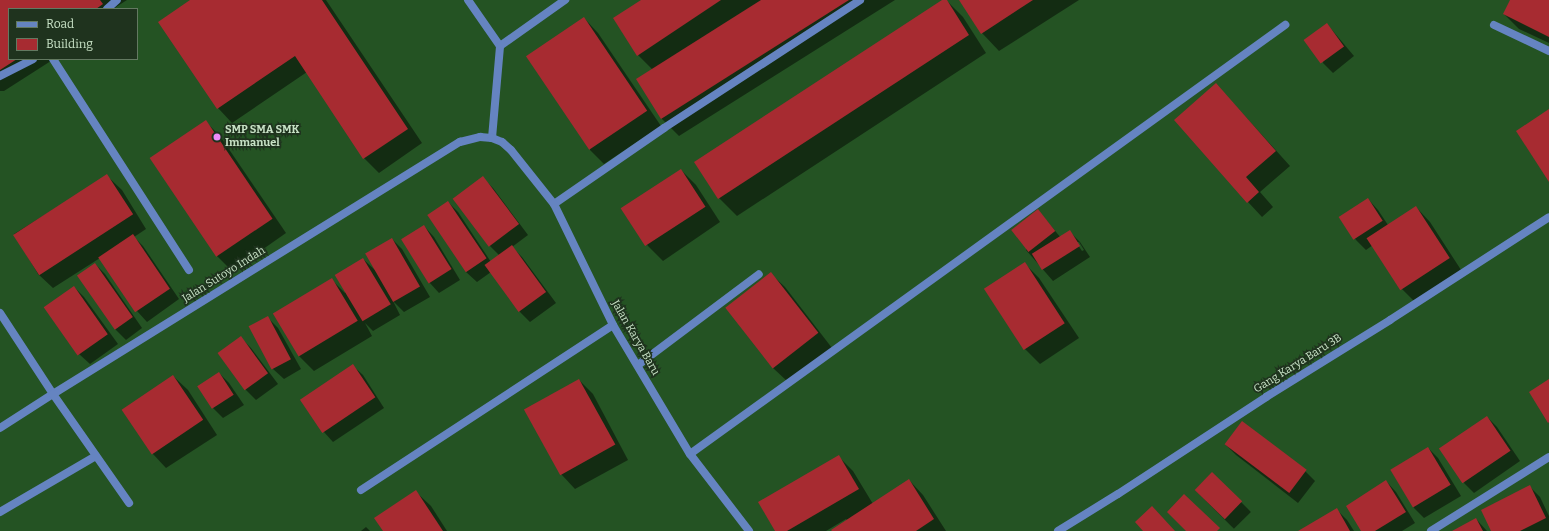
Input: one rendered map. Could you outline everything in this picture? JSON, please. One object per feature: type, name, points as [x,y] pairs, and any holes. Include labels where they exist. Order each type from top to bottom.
[{"type":"street","points":[[108,8],[117,0]]},
{"type":"street","points":[[468,0],[500,46],[492,138]]},
{"type":"street","points":[[500,46],[565,0]]},
{"type":"street","points":[[554,204],[664,128],[860,0]]},
{"type":"street","points":[[690,454],[1285,25]]},
{"type":"street","points":[[1494,25],[1549,51]]},
{"type":"street","points":[[0,76],[30,60]]},
{"type":"street","points":[[54,60],[189,270]]},
{"type":"street","name":"Jalan Sutoyo Indah","points":[[0,428],[460,142],[480,137],[492,138]]},
{"type":"street","name":"Jalan Karya Baru","points":[[492,138],[502,142],[511,150],[554,204],[613,325],[690,454],[749,531]]},
{"type":"street","name":"Gang Karya Baru 3B","points":[[1058,531],[1549,217]]},
{"type":"street","points":[[638,365],[759,274]]},
{"type":"street","points":[[0,312],[53,394],[129,503]]},
{"type":"street","points":[[362,490],[613,325]]},
{"type":"street","points":[[0,512],[96,456]]},
{"type":"street","points":[[1431,531],[1549,457]]},
{"type":"building","points":[[0,0],[100,0],[103,4],[97,8],[8,8],[8,60],[15,60],[0,70]]},
{"type":"building","points":[[190,0],[322,0],[408,129],[363,159],[295,56],[217,109],[158,22]]},
{"type":"building","points":[[641,0],[721,0],[637,56],[613,18]]},
{"type":"building","points":[[761,0],[849,0],[661,119],[636,79]]},
{"type":"building","points":[[942,0],[947,0],[969,35],[718,199],[694,162]]},
{"type":"building","points":[[959,0],[1033,0],[981,34]]},
{"type":"building","points":[[1510,0],[1549,0],[1549,37],[1503,14]]},
{"type":"building","points":[[584,17],[647,111],[589,150],[526,56]]},
{"type":"building","points":[[1327,23],[1344,46],[1321,64],[1304,40]]},
{"type":"building","points":[[1216,83],[1276,151],[1246,177],[1259,192],[1247,203],[1174,120]]},
{"type":"building","points":[[1549,109],[1549,182],[1516,131]]},
{"type":"building","points":[[206,120],[273,219],[216,257],[150,158]]},
{"type":"building","points":[[681,169],[706,207],[645,246],[621,208]]},
{"type":"building","points":[[107,174],[133,214],[39,275],[13,235]]},
{"type":"building","points":[[483,176],[519,224],[489,247],[453,199]]},
{"type":"building","points":[[1368,198],[1383,221],[1353,240],[1339,217]]},
{"type":"building","points":[[448,201],[487,258],[466,272],[427,215]]},
{"type":"building","points":[[1416,206],[1450,258],[1400,290],[1367,238]]},
{"type":"building","points":[[1038,209],[1055,231],[1028,252],[1011,230]]},
{"type":"building","points":[[424,225],[452,269],[429,283],[401,239]]},
{"type":"building","points":[[1070,230],[1080,246],[1042,270],[1032,254]]},
{"type":"building","points":[[133,234],[170,289],[135,312],[98,257]]},
{"type":"building","points":[[392,238],[420,286],[393,302],[365,253]]},
{"type":"building","points":[[512,245],[546,292],[519,312],[484,265]]},
{"type":"building","points":[[363,258],[391,304],[363,321],[335,275]]},
{"type":"building","points":[[1025,262],[1065,323],[1024,350],[984,289]]},
{"type":"building","points":[[95,263],[133,317],[115,330],[77,276]]},
{"type":"building","points":[[771,272],[818,333],[773,368],[725,308]]},
{"type":"building","points":[[332,278],[358,321],[299,356],[273,314]]},
{"type":"building","points":[[74,286],[108,334],[78,356],[44,307]]},
{"type":"building","points":[[268,316],[291,359],[272,370],[249,326]]},
{"type":"building","points":[[241,336],[268,373],[245,390],[218,353]]},
{"type":"building","points":[[353,364],[375,397],[322,433],[300,400]]},
{"type":"building","points":[[219,372],[234,395],[212,409],[197,386]]},
{"type":"building","points":[[173,375],[203,420],[152,454],[122,410]]},
{"type":"building","points":[[579,379],[615,445],[560,475],[524,410]]},
{"type":"building","points":[[1549,379],[1549,422],[1548,423],[1529,392]]},
{"type":"building","points":[[1487,416],[1510,451],[1462,483],[1439,448]]},
{"type":"building","points":[[1242,421],[1307,470],[1289,493],[1225,444]]},
{"type":"building","points":[[1428,447],[1451,485],[1413,507],[1390,470]]},
{"type":"building","points":[[839,455],[859,489],[787,531],[775,531],[758,502]]},
{"type":"building","points":[[1212,472],[1242,501],[1225,519],[1195,490]]},
{"type":"building","points":[[909,479],[934,519],[916,531],[831,530]]},
{"type":"building","points":[[1386,480],[1406,512],[1375,531],[1361,531],[1346,506]]},
{"type":"building","points":[[1530,485],[1546,518],[1520,531],[1491,531],[1481,510]]},
{"type":"building","points":[[416,490],[443,531],[383,531],[374,518]]},
{"type":"building","points":[[1184,494],[1220,528],[1217,531],[1186,531],[1167,512]]},
{"type":"building","points":[[1152,506],[1175,531],[1143,531],[1135,522]]},
{"type":"building","points":[[1337,508],[1350,531],[1298,531]]},
{"type":"building","points":[[1476,518],[1483,531],[1452,531]]},
{"type":"place","name":"SMP SMA SMK Immanuel","points":[[217,137]]}]
